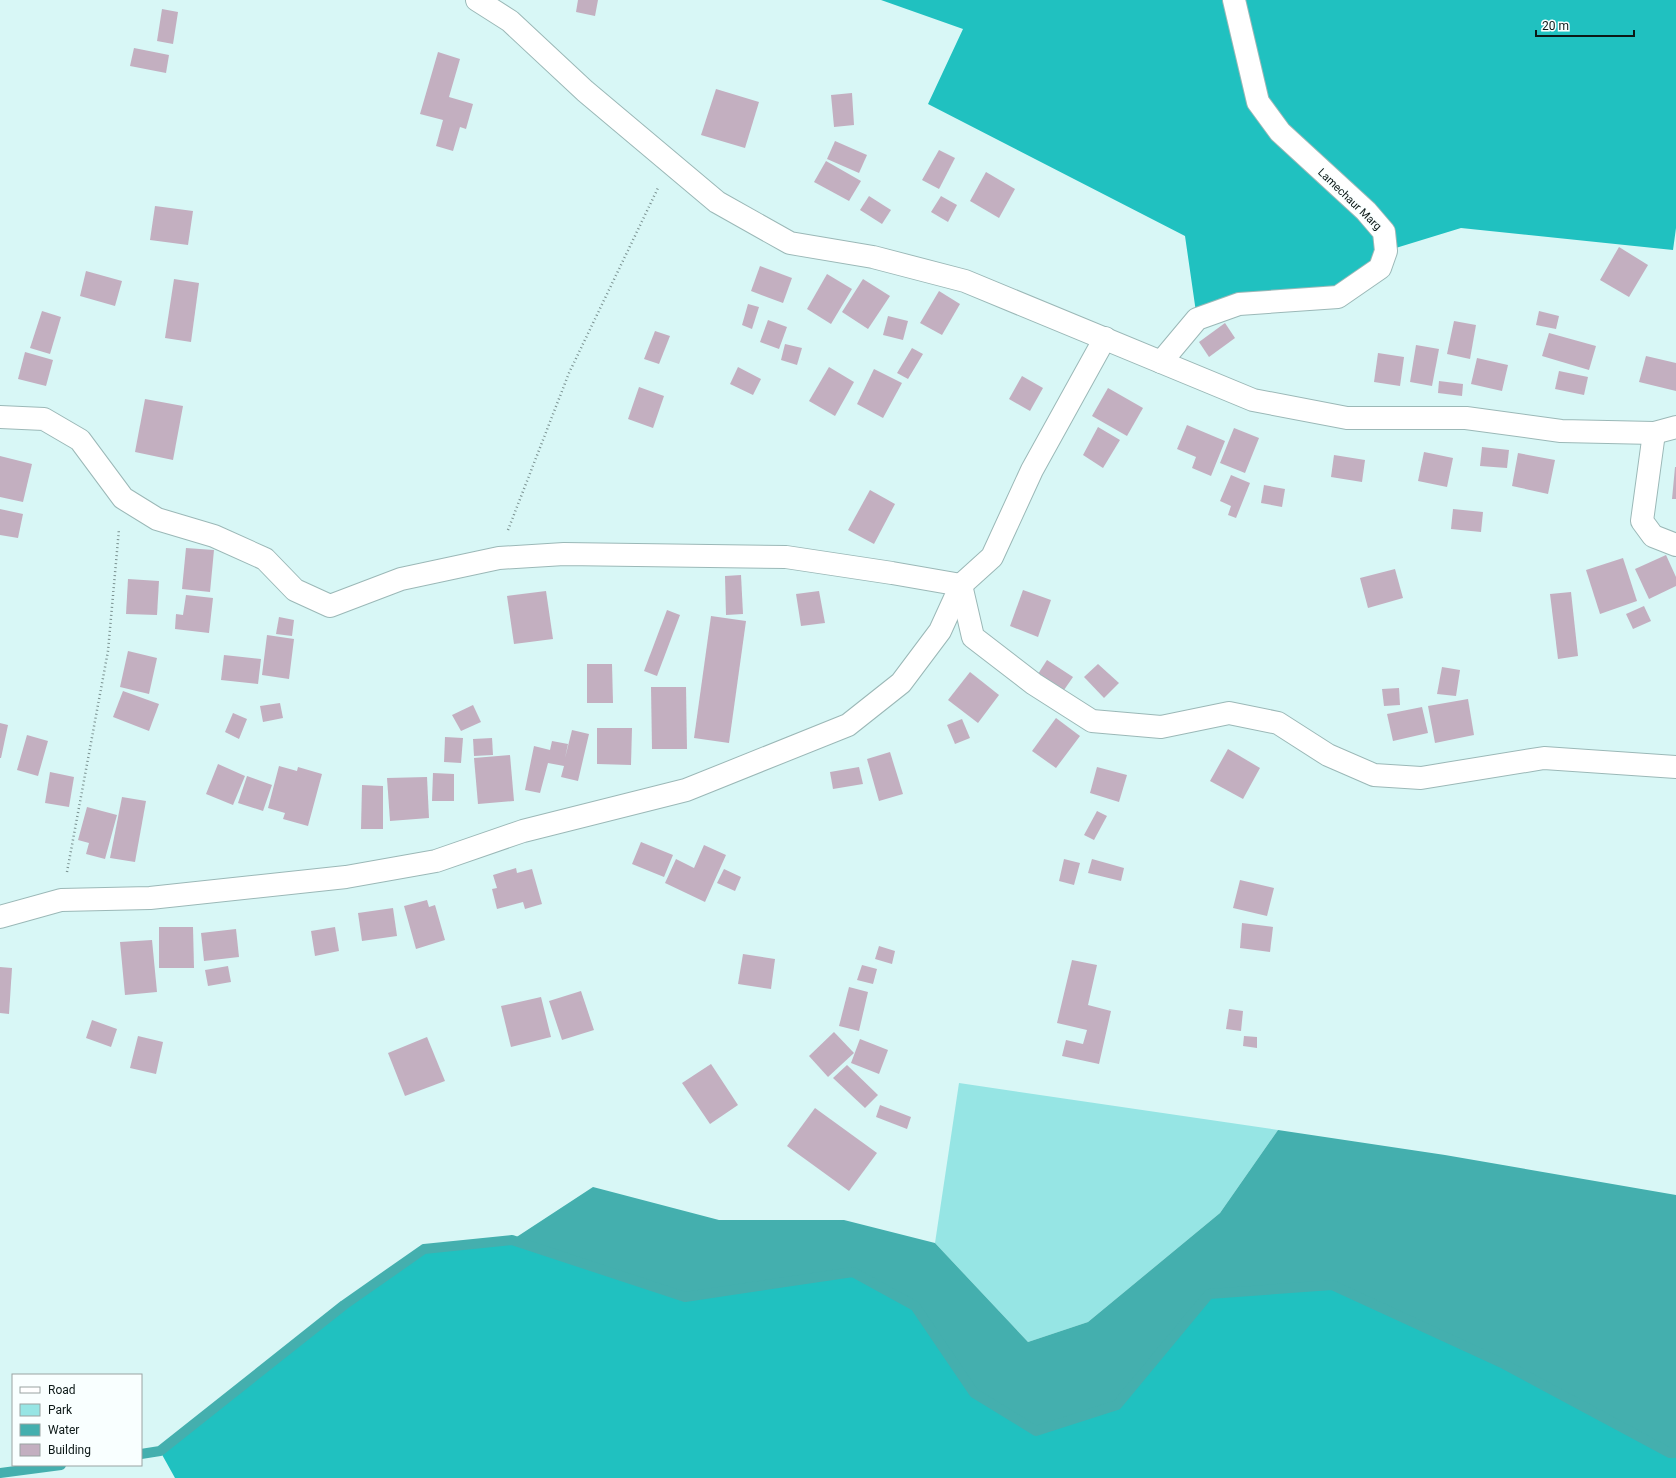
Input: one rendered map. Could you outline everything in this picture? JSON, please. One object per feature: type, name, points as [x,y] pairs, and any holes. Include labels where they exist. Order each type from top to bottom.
[{"type":"street","points":[[477,0],[510,21],[585,91],[717,202],[790,243],[872,257],[965,280],[1253,400],[1346,418],[1466,418],[1562,431],[1654,433],[1676,427]]},
{"type":"street","name":"Lamechaur Marg","points":[[1161,362],[1197,319],[1239,304],[1338,297],[1380,268],[1386,251],[1384,232],[1366,211],[1280,132],[1258,102],[1234,0]]},
{"type":"street","points":[[0,917],[61,900],[150,898],[346,877],[436,860],[523,831],[686,790],[848,725],[901,683],[940,631],[961,585],[992,557],[1032,470],[1105,338]]},
{"type":"street","points":[[0,417],[44,418],[80,440],[121,495],[157,520],[214,536],[265,559],[295,590],[330,606],[401,579],[499,558],[564,554],[786,557],[961,585]]},
{"type":"street","points":[[1654,433],[1642,521],[1653,536],[1676,546]]},
{"type":"street","points":[[961,585],[973,637],[1034,684],[1092,721],[1161,727],[1230,713],[1278,723],[1328,755],[1374,775],[1421,778],[1544,758],[1676,767]]},
{"type":"path","points":[[499,558],[511,521],[569,373],[670,163]]},
{"type":"path","points":[[61,900],[108,651],[118,547],[121,495]]},
{"type":"green space","points":[[959,1083],[1278,1130],[1220,1213],[1088,1322],[1028,1342],[935,1243]]},
{"type":"shaded area","points":[[881,0],[1676,0],[1676,228],[1673,250],[1461,228],[1386,251],[1338,297],[1197,319],[1185,236],[928,104],[963,29]]},
{"type":"shaded area","points":[[519,1243],[685,1297],[853,1272],[915,1306],[974,1393],[1117,1405],[1209,1294],[1332,1285],[1504,1364],[1670,1453],[1676,1453],[1676,1478],[175,1478],[160,1451],[344,1305],[424,1249]]},
{"type":"water","points":[[1278,1130],[1445,1155],[1676,1195],[1676,1453],[1670,1453],[1504,1364],[1332,1285],[1209,1294],[1117,1405],[1036,1431],[974,1393],[915,1306],[853,1272],[685,1297],[512,1240],[593,1187],[719,1220],[844,1220],[935,1243],[1028,1342],[1088,1322],[1220,1213]]},
{"type":"building","points":[[578,0],[598,0],[595,16],[576,12]]},
{"type":"building","points":[[162,9],[178,12],[173,44],[157,41]]},
{"type":"building","points":[[134,48],[169,55],[166,73],[130,66]]},
{"type":"building","points":[[438,52],[460,59],[449,97],[473,104],[466,129],[460,127],[453,151],[436,146],[443,120],[420,114]]},
{"type":"building","points":[[716,89],[759,102],[745,148],[701,135]]},
{"type":"building","points":[[852,93],[854,125],[834,127],[831,95]]},
{"type":"building","points":[[835,141],[867,155],[859,173],[827,159]]},
{"type":"building","points":[[939,150],[955,158],[939,189],[922,180]]},
{"type":"building","points":[[826,161],[861,181],[849,201],[814,182]]},
{"type":"building","points":[[986,172],[1015,189],[999,218],[970,201]]},
{"type":"building","points":[[869,196],[891,210],[882,224],[860,210]]},
{"type":"building","points":[[941,196],[957,205],[948,222],[931,212]]},
{"type":"building","points":[[155,206],[193,211],[188,245],[150,240]]},
{"type":"building","points":[[1619,247],[1648,265],[1629,297],[1600,280]]},
{"type":"building","points":[[760,266],[792,278],[783,303],[751,291]]},
{"type":"building","points":[[86,271],[122,281],[115,306],[80,296]]},
{"type":"building","points":[[827,274],[852,289],[831,324],[807,309]]},
{"type":"building","points":[[174,279],[199,283],[191,342],[165,338]]},
{"type":"building","points":[[863,279],[890,296],[868,329],[842,312]]},
{"type":"building","points":[[939,291],[960,304],[942,335],[920,323]]},
{"type":"building","points":[[748,304],[759,307],[752,329],[742,325]]},
{"type":"building","points":[[42,311],[61,317],[50,354],[30,348]]},
{"type":"building","points":[[1539,311],[1559,316],[1556,329],[1536,325]]},
{"type":"building","points":[[888,316],[908,321],[903,340],[883,335]]},
{"type":"building","points":[[768,320],[787,327],[779,349],[760,342]]},
{"type":"building","points":[[1454,321],[1476,325],[1470,359],[1447,354]]},
{"type":"building","points":[[1225,323],[1235,338],[1209,357],[1199,342]]},
{"type":"building","points":[[655,331],[670,336],[659,364],[644,359]]},
{"type":"building","points":[[1549,333],[1596,346],[1589,370],[1542,356]]},
{"type":"building","points":[[785,344],[802,348],[797,365],[781,360]]},
{"type":"building","points":[[1416,345],[1439,349],[1432,386],[1410,382]]},
{"type":"building","points":[[912,348],[923,354],[908,379],[897,373]]},
{"type":"building","points":[[25,352],[53,360],[46,386],[18,379]]},
{"type":"building","points":[[1378,353],[1404,357],[1400,386],[1374,382]]},
{"type":"building","points":[[1646,356],[1676,363],[1676,391],[1639,382]]},
{"type":"building","points":[[1477,358],[1508,365],[1502,391],[1471,384]]},
{"type":"building","points":[[738,367],[761,379],[753,395],[730,384]]},
{"type":"building","points":[[829,367],[854,382],[835,416],[809,401]]},
{"type":"building","points":[[874,369],[902,383],[883,418],[857,404]]},
{"type":"building","points":[[1559,371],[1588,377],[1584,395],[1555,389]]},
{"type":"building","points":[[1022,376],[1043,388],[1030,411],[1009,399]]},
{"type":"building","points":[[1439,381],[1463,384],[1462,396],[1438,393]]},
{"type":"building","points":[[639,387],[664,396],[653,428],[628,419]]},
{"type":"building","points":[[1108,388],[1143,408],[1127,436],[1092,416]]},
{"type":"building","points":[[145,399],[183,406],[173,460],[135,452]]},
{"type":"building","points":[[1187,425],[1225,441],[1211,476],[1192,468],[1196,457],[1177,449]]},
{"type":"building","points":[[1098,427],[1120,440],[1103,468],[1083,455]]},
{"type":"building","points":[[1234,428],[1259,438],[1245,473],[1220,463]]},
{"type":"building","points":[[1482,447],[1509,450],[1507,468],[1480,466]]},
{"type":"building","points":[[1424,452],[1453,458],[1447,487],[1418,481]]},
{"type":"building","points":[[1518,453],[1555,460],[1548,494],[1512,486]]},
{"type":"building","points":[[1334,455],[1365,460],[1362,482],[1331,477]]},
{"type":"building","points":[[0,456],[32,464],[23,502],[0,497]]},
{"type":"building","points":[[1675,467],[1676,499],[1672,499]]},
{"type":"building","points":[[1231,475],[1250,483],[1236,518],[1228,515],[1231,506],[1220,501]]},
{"type":"building","points":[[1264,485],[1285,489],[1282,507],[1261,503]]},
{"type":"building","points":[[870,490],[895,504],[874,544],[848,530]]},
{"type":"building","points":[[0,509],[23,514],[18,538],[0,535]]},
{"type":"building","points":[[1453,509],[1483,512],[1481,532],[1451,529]]},
{"type":"building","points":[[186,548],[214,550],[210,592],[182,589]]},
{"type":"building","points":[[1666,555],[1676,577],[1676,586],[1649,599],[1635,569]]},
{"type":"building","points":[[1623,558],[1637,601],[1600,614],[1586,570]]},
{"type":"building","points":[[1395,569],[1403,598],[1368,608],[1360,578]]},
{"type":"building","points":[[741,575],[743,614],[726,615],[725,576]]},
{"type":"building","points":[[128,579],[159,581],[157,615],[126,614]]},
{"type":"building","points":[[1023,590],[1051,600],[1038,637],[1010,626]]},
{"type":"building","points":[[546,591],[553,639],[514,644],[507,596]]},
{"type":"building","points":[[819,591],[825,623],[801,626],[796,594]]},
{"type":"building","points":[[1571,592],[1578,656],[1558,659],[1550,594]]},
{"type":"building","points":[[186,595],[213,598],[209,633],[175,629],[176,614],[183,615]]},
{"type":"building","points":[[1644,606],[1651,621],[1633,629],[1626,614]]},
{"type":"building","points":[[667,610],[680,615],[657,676],[644,671]]},
{"type":"building","points":[[711,616],[746,621],[729,743],[694,738]]},
{"type":"building","points":[[279,617],[294,620],[292,636],[276,634]]},
{"type":"building","points":[[267,635],[294,639],[289,679],[262,675]]},
{"type":"building","points":[[128,651],[157,658],[149,694],[120,687]]},
{"type":"building","points":[[224,655],[261,659],[258,684],[221,680]]},
{"type":"building","points":[[1047,660],[1073,677],[1064,690],[1038,674]]},
{"type":"building","points":[[587,664],[612,664],[613,703],[587,703]]},
{"type":"building","points":[[1098,664],[1119,683],[1104,698],[1084,677]]},
{"type":"building","points":[[1442,667],[1460,670],[1456,696],[1437,694]]},
{"type":"building","points":[[970,672],[999,695],[978,723],[948,700]]},
{"type":"building","points":[[651,687],[686,687],[687,749],[652,749]]},
{"type":"building","points":[[1399,688],[1400,705],[1384,706],[1382,689]]},
{"type":"building","points":[[123,691],[159,704],[149,731],[113,717]]},
{"type":"building","points":[[1468,699],[1474,735],[1435,743],[1428,706]]},
{"type":"building","points":[[280,703],[283,718],[263,722],[260,706]]},
{"type":"building","points":[[473,705],[481,722],[461,731],[452,715]]},
{"type":"building","points":[[1422,707],[1428,733],[1393,741],[1387,714]]},
{"type":"building","points":[[233,713],[247,719],[239,739],[225,732]]},
{"type":"building","points":[[1056,718],[1080,736],[1056,768],[1032,751]]},
{"type":"building","points":[[962,719],[970,738],[955,744],[947,725]]},
{"type":"building","points":[[0,723],[8,725],[1,758],[0,758]]},
{"type":"building","points":[[597,728],[632,728],[631,765],[597,764]]},
{"type":"building","points":[[572,730],[589,734],[578,781],[561,777],[564,766],[548,763],[540,793],[525,790],[534,746],[550,750],[552,741],[568,744],[565,758]]},
{"type":"building","points":[[27,735],[48,741],[38,776],[17,770]]},
{"type":"building","points":[[445,737],[463,738],[461,763],[444,762]]},
{"type":"building","points":[[492,738],[493,755],[474,756],[473,739]]},
{"type":"building","points":[[1228,749],[1260,768],[1243,799],[1210,781]]},
{"type":"building","points":[[890,752],[903,794],[879,801],[867,759]]},
{"type":"building","points":[[510,755],[514,801],[478,804],[474,758]]},
{"type":"building","points":[[218,764],[245,776],[233,805],[206,794]]},
{"type":"building","points":[[279,766],[297,771],[298,767],[322,774],[308,826],[283,819],[285,813],[268,808]]},
{"type":"building","points":[[859,767],[863,784],[833,789],[830,772]]},
{"type":"building","points":[[1097,767],[1127,775],[1119,802],[1090,793]]},
{"type":"building","points":[[50,772],[74,777],[69,807],[45,803]]},
{"type":"building","points":[[433,773],[454,774],[454,801],[432,801]]},
{"type":"building","points":[[247,776],[272,785],[263,811],[238,803]]},
{"type":"building","points":[[427,777],[429,818],[390,821],[387,778]]},
{"type":"building","points":[[362,785],[383,786],[383,829],[361,829]]},
{"type":"building","points":[[122,797],[146,801],[135,862],[110,858]]},
{"type":"building","points":[[87,807],[117,815],[105,859],[86,854],[89,843],[78,840]]},
{"type":"building","points":[[1097,811],[1107,816],[1094,840],[1084,835]]},
{"type":"building","points":[[641,842],[673,855],[664,877],[632,864]]},
{"type":"building","points":[[704,845],[726,855],[705,902],[665,883],[676,859],[694,868]]},
{"type":"building","points":[[1064,859],[1080,863],[1074,885],[1059,881]]},
{"type":"building","points":[[1092,859],[1124,868],[1121,881],[1088,873]]},
{"type":"building","points":[[516,868],[517,873],[532,869],[542,904],[525,909],[523,902],[497,909],[492,889],[497,888],[493,875]]},
{"type":"building","points":[[724,869],[741,877],[735,891],[717,883]]},
{"type":"building","points":[[1240,880],[1274,888],[1267,916],[1233,908]]},
{"type":"building","points":[[427,900],[429,907],[435,905],[445,940],[416,949],[404,906]]},
{"type":"building","points":[[393,908],[397,936],[362,941],[358,913]]},
{"type":"building","points":[[1242,923],[1273,927],[1270,952],[1240,948]]},
{"type":"building","points":[[159,927],[193,927],[194,968],[159,968]]},
{"type":"building","points":[[335,927],[339,951],[315,956],[311,931]]},
{"type":"building","points":[[236,929],[239,957],[204,961],[201,933]]},
{"type":"building","points":[[152,940],[157,992],[125,995],[120,942]]},
{"type":"building","points":[[879,946],[895,951],[892,964],[875,959]]},
{"type":"building","points":[[743,954],[775,959],[771,989],[738,984]]},
{"type":"building","points":[[1072,960],[1097,965],[1088,1005],[1111,1011],[1099,1064],[1062,1056],[1066,1040],[1083,1044],[1087,1030],[1057,1023]]},
{"type":"building","points":[[862,965],[877,969],[873,984],[857,980]]},
{"type":"building","points":[[228,966],[231,982],[208,986],[205,970]]},
{"type":"building","points":[[0,967],[12,968],[9,1014],[0,1013]]},
{"type":"building","points":[[849,987],[868,992],[859,1031],[839,1026]]},
{"type":"building","points":[[581,991],[594,1030],[562,1040],[549,1001]]},
{"type":"building","points":[[541,997],[551,1037],[511,1047],[501,1006]]},
{"type":"building","points":[[1229,1009],[1243,1011],[1241,1031],[1226,1029]]},
{"type":"building","points":[[92,1020],[117,1029],[111,1047],[86,1038]]},
{"type":"building","points":[[834,1032],[854,1053],[828,1077],[809,1056]]},
{"type":"building","points":[[138,1036],[163,1042],[156,1074],[130,1068]]},
{"type":"building","points":[[1244,1036],[1257,1037],[1257,1048],[1243,1046]]},
{"type":"building","points":[[427,1037],[445,1081],[405,1096],[388,1053]]},
{"type":"building","points":[[860,1039],[888,1050],[879,1074],[851,1063]]},
{"type":"building","points":[[711,1064],[738,1105],[710,1124],[682,1083]]},
{"type":"building","points":[[847,1065],[878,1095],[865,1108],[833,1078]]},
{"type":"building","points":[[880,1105],[911,1117],[907,1129],[876,1117]]},
{"type":"building","points":[[815,1108],[877,1153],[849,1191],[787,1146]]},
{"type":"waterway","points":[[142,1454],[160,1451],[344,1305],[424,1249],[512,1240],[685,1297],[853,1272],[915,1306],[974,1393],[1036,1431],[1117,1405],[1209,1294],[1332,1285],[1504,1364],[1670,1453],[1676,1453]]},
{"type":"waterway","points":[[0,1473],[53,1466]]}]
